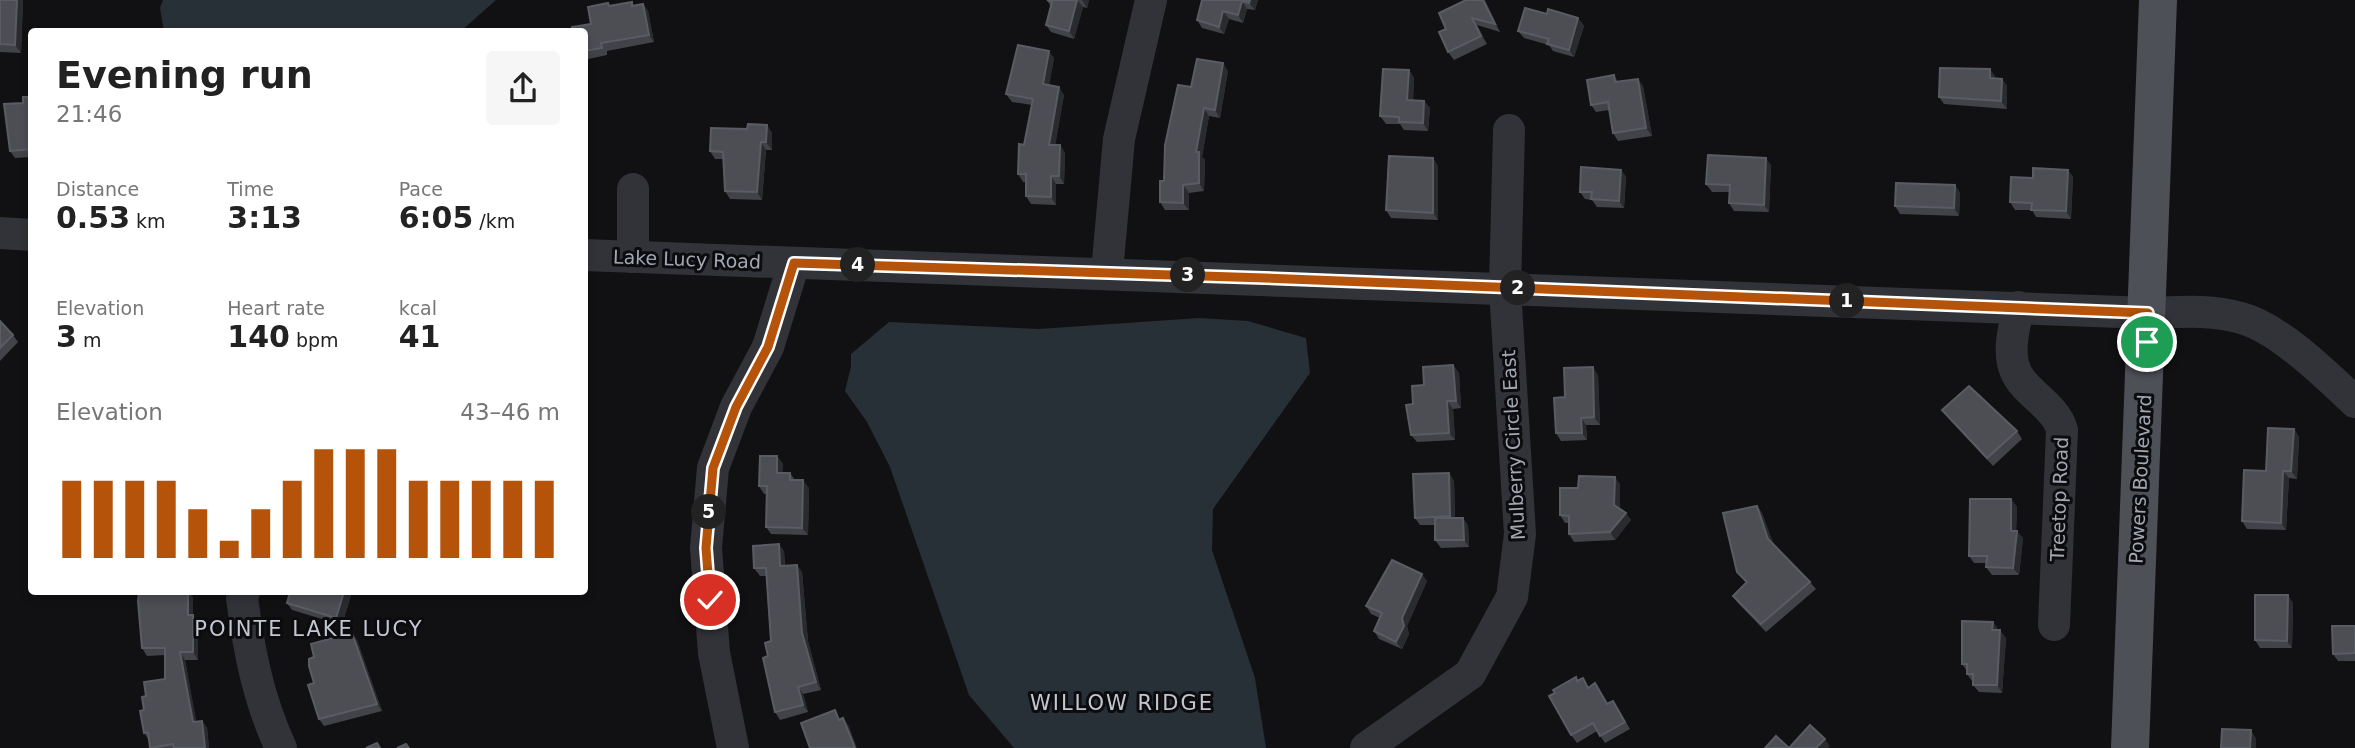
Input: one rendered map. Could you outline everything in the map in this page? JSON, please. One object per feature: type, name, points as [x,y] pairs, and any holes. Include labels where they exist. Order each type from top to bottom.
[{"type":"main road","name":"Powers Boulevard","points":[[2130,748],[2131,644],[2148,313],[2158,0]]},
{"type":"street","points":[[1107,272],[1119,139],[1151,0]]},
{"type":"street","name":"Mulberry Circle East","points":[[1366,748],[1469,674],[1512,597],[1520,534],[1505,288],[1509,130]]},
{"type":"street","points":[[633,189],[633,257]]},
{"type":"street","points":[[0,233],[28,235]]},
{"type":"street","name":"Lake Lucy Road","points":[[588,255],[1107,272],[2148,313],[2190,311],[2242,318],[2275,335],[2355,402]]},
{"type":"street","points":[[733,748],[714,653],[706,548],[713,468],[736,407],[768,347],[794,263]]},
{"type":"street","name":"Treetop Road","points":[[2018,307],[2013,365],[2019,377],[2059,418],[2062,430],[2054,625]]},
{"type":"street","points":[[243,595],[250,658],[266,716],[281,748]]},
{"type":"shaded area","points":[[163,0],[496,0],[464,28],[163,28],[160,8]]},
{"type":"shaded area","points":[[1199,318],[1248,321],[1306,338],[1310,373],[1213,509],[1212,550],[1255,678],[1266,748],[1014,748],[969,695],[890,467],[867,422],[845,391],[851,354],[889,322],[1039,329]]},
{"type":"building","points":[[0,0],[17,0],[15,45],[0,44]]},
{"type":"building","points":[[1047,0],[1077,0],[1069,31],[1046,25],[1052,2]]},
{"type":"building","points":[[1202,0],[1250,0],[1249,3],[1242,1],[1238,15],[1223,11],[1219,27],[1197,20]]},
{"type":"building","points":[[1466,0],[1483,0],[1495,24],[1472,18],[1481,36],[1448,52],[1439,32],[1446,29],[1439,13]]},
{"type":"building","points":[[632,2],[632,6],[643,4],[649,35],[601,43],[602,48],[588,50],[588,28],[572,27],[591,24],[588,7],[608,3],[609,6]]},
{"type":"building","points":[[1525,8],[1547,14],[1548,9],[1578,18],[1569,50],[1547,44],[1549,39],[1518,31]]},
{"type":"building","points":[[1018,45],[1049,51],[1043,84],[1059,87],[1049,145],[1060,145],[1059,176],[1051,176],[1051,197],[1026,196],[1026,174],[1018,174],[1019,144],[1024,145],[1033,99],[1006,94]]},
{"type":"building","points":[[1197,59],[1223,63],[1215,110],[1204,108],[1196,152],[1199,152],[1199,183],[1183,185],[1183,203],[1160,202],[1160,181],[1164,181],[1165,145],[1178,85],[1191,87]]},
{"type":"building","points":[[1940,68],[1990,69],[1990,78],[2002,79],[2001,101],[1939,97]]},
{"type":"building","points":[[1383,69],[1409,70],[1407,100],[1424,101],[1423,123],[1399,122],[1399,117],[1380,116]]},
{"type":"building","points":[[1614,75],[1615,82],[1638,79],[1646,128],[1613,133],[1608,102],[1591,105],[1587,80]]},
{"type":"building","points":[[23,97],[28,97],[28,149],[10,151],[4,104],[23,103]]},
{"type":"building","points":[[748,124],[767,125],[766,142],[761,142],[757,192],[725,191],[723,152],[710,151],[711,128],[747,129]]},
{"type":"building","points":[[1708,155],[1766,158],[1764,205],[1729,203],[1730,185],[1706,184]]},
{"type":"building","points":[[1389,156],[1433,158],[1433,213],[1386,210]]},
{"type":"building","points":[[1581,167],[1621,170],[1619,201],[1591,199],[1592,192],[1580,192]]},
{"type":"building","points":[[2033,168],[2068,170],[2066,211],[2031,210],[2032,203],[2010,202],[2011,177],[2033,178]]},
{"type":"building","points":[[1896,183],[1955,185],[1954,208],[1895,206]]},
{"type":"building","points":[[0,321],[13,335],[0,348]]},
{"type":"building","points":[[1453,365],[1456,401],[1447,401],[1449,433],[1411,435],[1406,405],[1413,404],[1412,386],[1424,385],[1423,367]]},
{"type":"building","points":[[1593,367],[1594,417],[1581,418],[1582,433],[1556,433],[1554,398],[1565,397],[1564,368]]},
{"type":"building","points":[[1969,386],[2017,431],[1987,458],[1942,410]]},
{"type":"building","points":[[2268,428],[2294,429],[2291,471],[2283,471],[2281,523],[2242,521],[2244,470],[2266,471]]},
{"type":"building","points":[[760,456],[777,456],[777,473],[790,473],[790,480],[803,480],[802,528],[766,527],[767,486],[759,486]]},
{"type":"building","points":[[1449,473],[1450,516],[1415,518],[1413,474]]},
{"type":"building","points":[[1579,476],[1615,477],[1614,505],[1626,513],[1610,532],[1569,534],[1569,516],[1560,515],[1560,488],[1578,488]]},
{"type":"building","points":[[1970,499],[2011,499],[2011,531],[2017,531],[2013,568],[1986,567],[1987,556],[1969,556]]},
{"type":"building","points":[[1757,506],[1768,539],[1810,582],[1761,624],[1733,596],[1747,582],[1737,572],[1723,513]]},
{"type":"building","points":[[1435,518],[1463,518],[1464,540],[1435,540]]},
{"type":"building","points":[[779,544],[780,566],[797,565],[802,633],[816,682],[798,687],[803,705],[775,712],[763,658],[768,656],[765,643],[771,641],[766,568],[754,568],[753,546]]},
{"type":"building","points":[[1392,560],[1422,574],[1402,618],[1404,626],[1396,642],[1374,631],[1382,613],[1366,606]]},
{"type":"building","points":[[139,595],[188,595],[188,615],[193,615],[193,652],[180,652],[193,722],[202,721],[205,748],[174,748],[173,744],[150,748],[148,732],[144,733],[140,711],[144,710],[142,697],[146,696],[144,682],[165,679],[165,648],[142,648]]},
{"type":"building","points":[[289,595],[343,595],[336,618],[287,603]]},
{"type":"building","points":[[2255,595],[2288,595],[2287,641],[2255,640]]},
{"type":"building","points":[[1962,621],[1993,622],[1992,630],[2000,630],[1997,685],[1973,685],[1973,674],[1967,674],[1967,664],[1962,664]]},
{"type":"building","points":[[2332,626],[2355,626],[2355,653],[2333,654]]},
{"type":"building","points":[[352,633],[377,704],[319,719],[308,685],[314,683],[309,666],[309,659],[314,657],[311,644]]},
{"type":"building","points":[[1576,677],[1577,681],[1583,678],[1588,688],[1595,683],[1607,704],[1613,701],[1625,722],[1600,736],[1593,723],[1571,735],[1549,696],[1555,693],[1553,690]]},
{"type":"building","points":[[835,710],[839,720],[843,718],[855,748],[810,748],[801,723]]},
{"type":"building","points":[[1810,725],[1825,739],[1816,748],[1789,748]]},
{"type":"building","points":[[2222,729],[2251,730],[2250,748],[2221,748]]},
{"type":"building","points":[[1776,736],[1789,748],[1765,748]]},
{"type":"building","points":[[377,743],[380,748],[366,748]]},
{"type":"district","name":"POINTE LAKE LUCY","points":[[309,629]]},
{"type":"district","name":"WILLOW RIDGE","points":[[1122,703]]},
{"type":"route","points":[[710,600],[706,548],[713,468],[736,407],[768,347],[794,263],[1983,304],[2148,313],[2147,342]]}]
